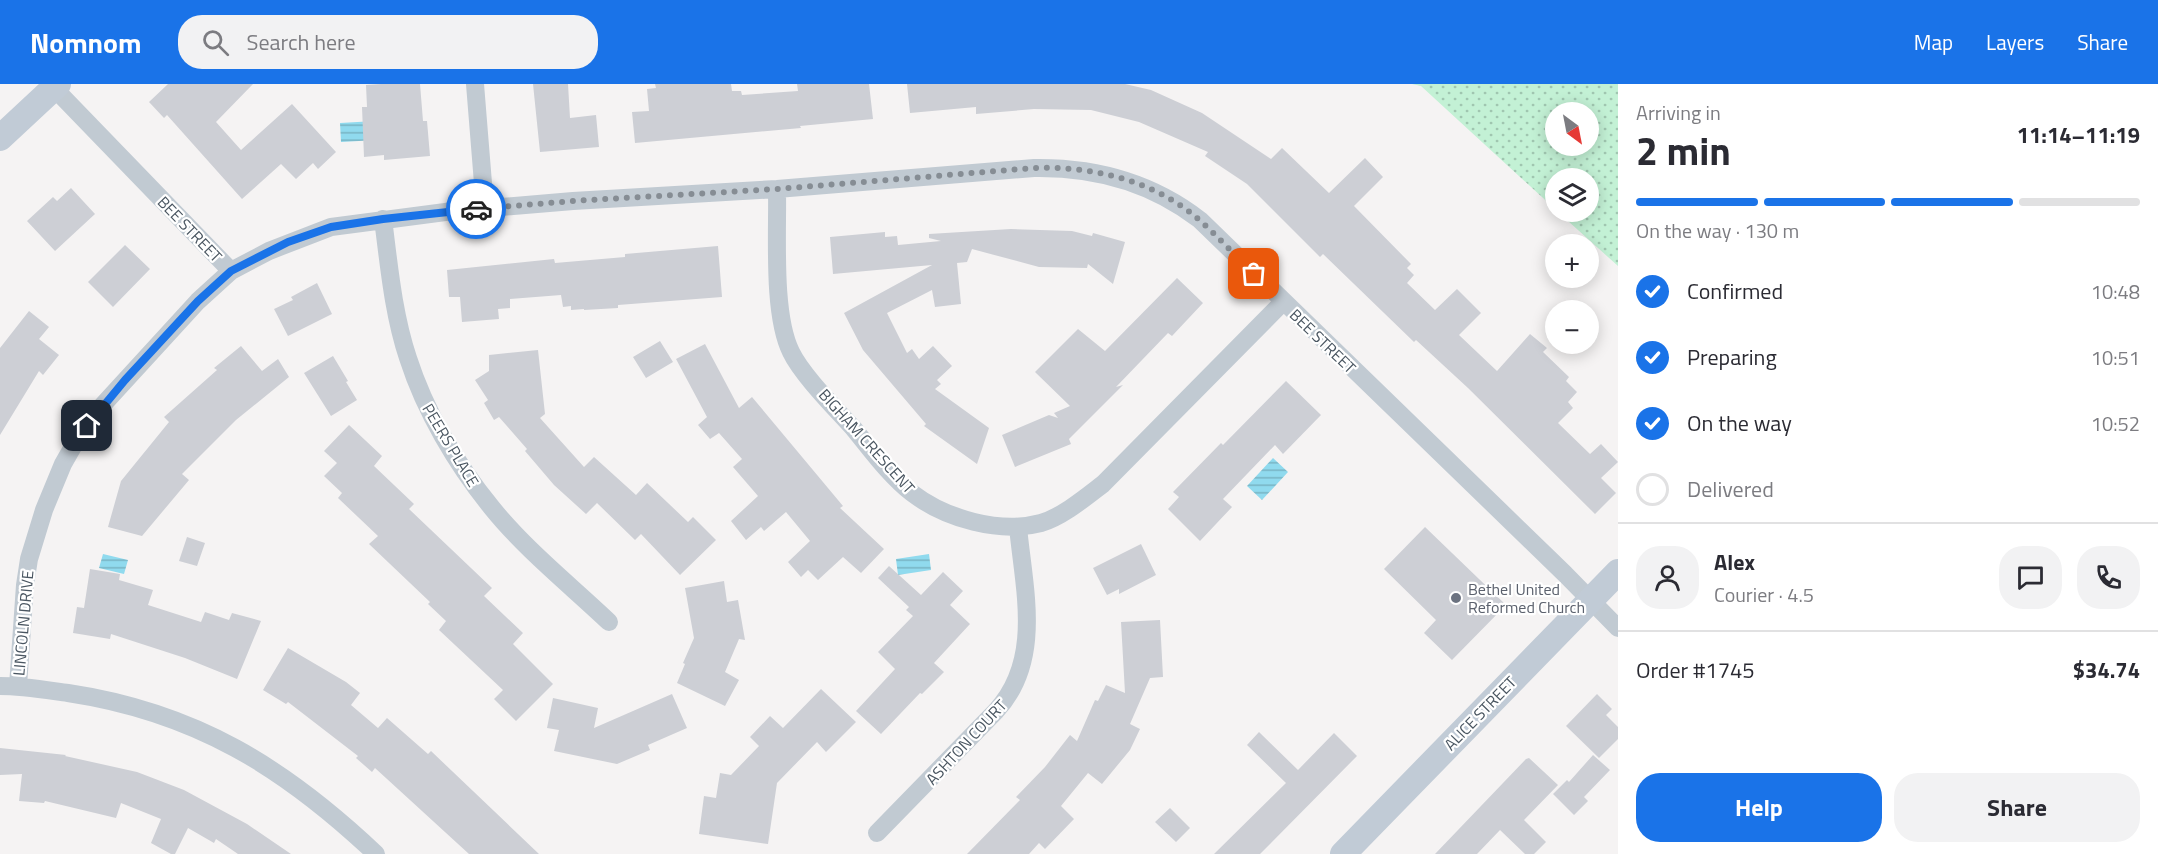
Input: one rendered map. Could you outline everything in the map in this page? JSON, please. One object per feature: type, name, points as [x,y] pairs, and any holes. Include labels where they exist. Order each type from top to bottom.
[{"type":"street","points":[[475,84],[484,208]]},
{"type":"street","points":[[0,138],[56,86]]},
{"type":"street","name":"BEE STREET","points":[[56,86],[231,271],[269,251],[331,227],[484,208],[777,189],[1036,168],[1069,168],[1114,176],[1142,186],[1185,209],[1200,220],[1618,628]]},
{"type":"street","name":"BIGHAM CRESCENT","points":[[777,189],[779,300],[783,326],[795,358],[900,483],[928,504],[953,515],[984,523],[1018,527],[1044,522],[1082,501],[1103,484],[1283,302]]},
{"type":"street","name":"PEERS PLACE","points":[[383,219],[397,317],[407,357],[422,396],[445,439],[470,479],[492,508],[515,533],[609,622]]},
{"type":"street","name":"LINCOLN DRIVE","points":[[9,686],[30,559],[44,510],[63,464],[100,408],[198,301],[231,271]]},
{"type":"street","name":"ASHTON COURT","points":[[877,833],[1007,700],[1018,678],[1024,660],[1028,633],[1018,527]]},
{"type":"street","name":"ALICE STREET","points":[[1343,854],[1618,572]]},
{"type":"street","points":[[9,686],[96,697],[156,712],[232,746],[264,763],[302,790],[376,854]]},
{"type":"green space","points":[[1412,84],[1618,84],[1618,266],[1599,249],[1599,234],[1582,234],[1569,222],[1599,222],[1599,168],[1545,168],[1545,200],[1421,86]]},
{"type":"water","points":[[375,121],[377,140],[341,142],[340,123]]},
{"type":"water","points":[[1273,458],[1288,472],[1262,500],[1247,486]]},
{"type":"water","points":[[103,554],[128,560],[124,574],[99,568]]},
{"type":"water","points":[[929,554],[931,570],[898,575],[896,559]]},
{"type":"building","points":[[168,84],[253,84],[216,122],[241,150],[292,104],[336,152],[318,169],[313,163],[296,179],[281,164],[242,199],[167,115],[164,118],[149,102]]},
{"type":"building","points":[[420,84],[423,121],[427,121],[430,156],[384,160],[384,155],[364,157],[362,107],[367,107],[366,85]]},
{"type":"building","points":[[533,84],[568,84],[570,118],[596,115],[599,147],[540,152]]},
{"type":"building","points":[[655,84],[731,84],[732,91],[741,91],[742,95],[798,91],[797,84],[869,84],[873,119],[635,143],[632,112],[649,111],[647,89],[656,88]]},
{"type":"building","points":[[907,84],[1125,84],[1151,90],[1202,113],[1271,159],[1282,148],[1329,193],[1365,158],[1383,177],[1354,206],[1411,264],[1407,268],[1414,275],[1407,283],[1435,310],[1457,289],[1481,313],[1459,335],[1497,371],[1530,334],[1545,346],[1543,352],[1569,377],[1566,381],[1577,392],[1568,402],[1573,408],[1558,423],[1590,454],[1601,444],[1618,462],[1601,478],[1616,493],[1595,514],[1468,388],[1416,340],[1414,342],[1323,254],[1320,257],[1247,184],[1205,156],[1208,152],[1139,122],[1091,110],[1034,109],[976,114],[976,107],[910,113]]},
{"type":"building","points":[[71,188],[95,214],[55,251],[27,221],[53,197],[57,201]]},
{"type":"building","points":[[1011,229],[1072,231],[1092,236],[1093,233],[1125,242],[1113,284],[1088,264],[1087,268],[1039,267],[972,249],[967,262],[957,263],[961,304],[935,307],[932,290],[887,313],[907,353],[912,349],[919,359],[933,346],[952,366],[937,380],[941,384],[935,389],[989,428],[977,464],[924,426],[926,424],[863,350],[844,313],[932,265],[833,274],[830,237],[885,232],[885,237],[897,236],[898,245],[941,241],[929,238],[929,234]]},
{"type":"building","points":[[125,245],[150,269],[113,307],[88,282]]},
{"type":"building","points":[[718,246],[722,297],[584,310],[571,310],[571,306],[563,307],[561,295],[510,299],[510,308],[498,309],[499,319],[462,322],[460,297],[449,297],[447,270],[554,259],[555,263],[625,257],[625,254]]},
{"type":"building","points":[[1177,278],[1203,303],[1172,336],[1168,333],[1116,387],[1123,385],[1069,439],[1071,444],[1015,467],[1002,435],[1049,415],[1058,418],[1054,413],[1070,406],[1035,372],[1078,329],[1105,351]]},
{"type":"building","points":[[317,283],[332,314],[288,336],[274,309],[293,300],[291,297]]},
{"type":"building","points":[[29,311],[49,327],[39,339],[59,355],[43,375],[39,371],[0,435],[0,348]]},
{"type":"building","points":[[660,341],[673,362],[646,378],[633,357]]},
{"type":"building","points":[[705,344],[739,408],[752,397],[843,506],[840,508],[884,549],[861,573],[843,557],[818,580],[808,570],[801,577],[788,562],[810,541],[786,512],[764,531],[761,527],[746,540],[731,521],[758,496],[733,467],[742,459],[719,433],[710,439],[698,425],[707,417],[676,359]]},
{"type":"building","points":[[241,346],[262,371],[278,359],[289,377],[236,420],[182,474],[189,480],[142,536],[108,527],[121,481],[169,422],[164,417],[217,370],[214,368]]},
{"type":"building","points":[[538,350],[545,414],[540,418],[584,467],[594,457],[636,495],[647,483],[688,522],[693,517],[716,540],[680,575],[641,534],[635,540],[597,503],[586,514],[554,485],[499,417],[494,420],[484,403],[488,400],[475,380],[489,371],[489,355]]},
{"type":"building","points":[[333,356],[357,400],[331,416],[304,373]]},
{"type":"building","points":[[1286,381],[1321,415],[1283,454],[1275,445],[1223,499],[1232,507],[1200,541],[1168,509],[1179,497],[1173,492]]},
{"type":"building","points":[[349,425],[382,456],[374,466],[414,504],[409,509],[492,588],[484,596],[523,633],[513,644],[553,684],[516,721],[494,699],[503,690],[439,630],[446,621],[428,604],[430,602],[369,544],[378,536],[338,498],[342,493],[324,476],[337,463],[324,451]]},
{"type":"building","name":"Bethel United Reformed Church","points":[[1425,527],[1506,605],[1452,660],[1424,633],[1436,620],[1384,569]]},
{"type":"building","points":[[187,537],[205,543],[197,566],[179,561]]},
{"type":"building","points":[[1141,544],[1156,575],[1119,594],[1119,589],[1107,595],[1093,568]]},
{"type":"building","points":[[889,566],[921,595],[943,572],[963,591],[950,605],[970,624],[934,663],[944,672],[922,694],[920,693],[881,734],[856,711],[895,669],[878,652],[913,616],[906,610],[909,607],[878,578]]},
{"type":"building","points":[[90,569],[120,574],[119,580],[153,590],[148,605],[201,622],[205,612],[229,620],[232,613],[261,621],[237,679],[185,658],[111,634],[110,639],[73,633],[77,607],[84,608]]},
{"type":"building","points":[[724,581],[727,602],[738,600],[745,640],[739,639],[725,672],[739,680],[725,706],[677,683],[694,638],[685,588]]},
{"type":"building","points":[[1160,620],[1163,677],[1150,678],[1130,724],[1140,729],[1130,750],[1102,784],[1088,773],[1061,806],[1074,819],[1045,849],[1039,843],[1029,854],[967,854],[1020,800],[1016,797],[1045,767],[1070,735],[1077,741],[1095,700],[1098,701],[1106,685],[1125,693],[1121,622]]},
{"type":"building","points":[[288,648],[346,682],[360,693],[351,705],[378,728],[387,718],[428,754],[431,751],[539,854],[469,854],[375,768],[372,772],[356,758],[358,756],[288,702],[286,704],[263,690]]},
{"type":"building","points":[[821,689],[856,722],[826,752],[817,742],[777,783],[768,844],[699,834],[704,796],[716,798],[720,773],[731,775],[759,746],[750,737],[770,716],[783,728]]},
{"type":"building","points":[[672,694],[687,728],[648,745],[650,750],[617,764],[554,751],[559,730],[547,728],[553,698],[598,708],[594,728]]},
{"type":"building","points":[[1597,694],[1612,709],[1606,715],[1618,727],[1618,739],[1599,758],[1566,726]]},
{"type":"building","points":[[1259,732],[1298,770],[1334,733],[1357,756],[1260,854],[1214,854],[1286,783],[1247,745]]},
{"type":"building","points":[[0,748],[66,755],[137,772],[184,790],[247,824],[291,854],[238,854],[216,839],[214,843],[188,828],[175,854],[171,854],[151,843],[161,819],[121,803],[116,818],[45,801],[44,803],[19,801],[22,774],[0,775]]},
{"type":"building","points":[[1593,755],[1610,770],[1584,797],[1588,801],[1574,815],[1553,794],[1567,780],[1569,782]]},
{"type":"building","points":[[1529,758],[1558,785],[1524,820],[1546,842],[1534,854],[1525,854],[1500,830],[1477,854],[1435,854],[1526,759]]},
{"type":"building","points":[[1170,808],[1190,828],[1176,842],[1155,822]]},
{"type":"way so far","points":[[476,209],[1066,167],[1114,176],[1142,186],[1175,203],[1200,220],[1254,274]]},
{"type":"place","name":"Bethel United Reformed Church","points":[[1456,598]]},
{"type":"route","points":[[87,426],[100,408],[198,301],[231,271],[288,242],[331,227],[476,209]]}]
